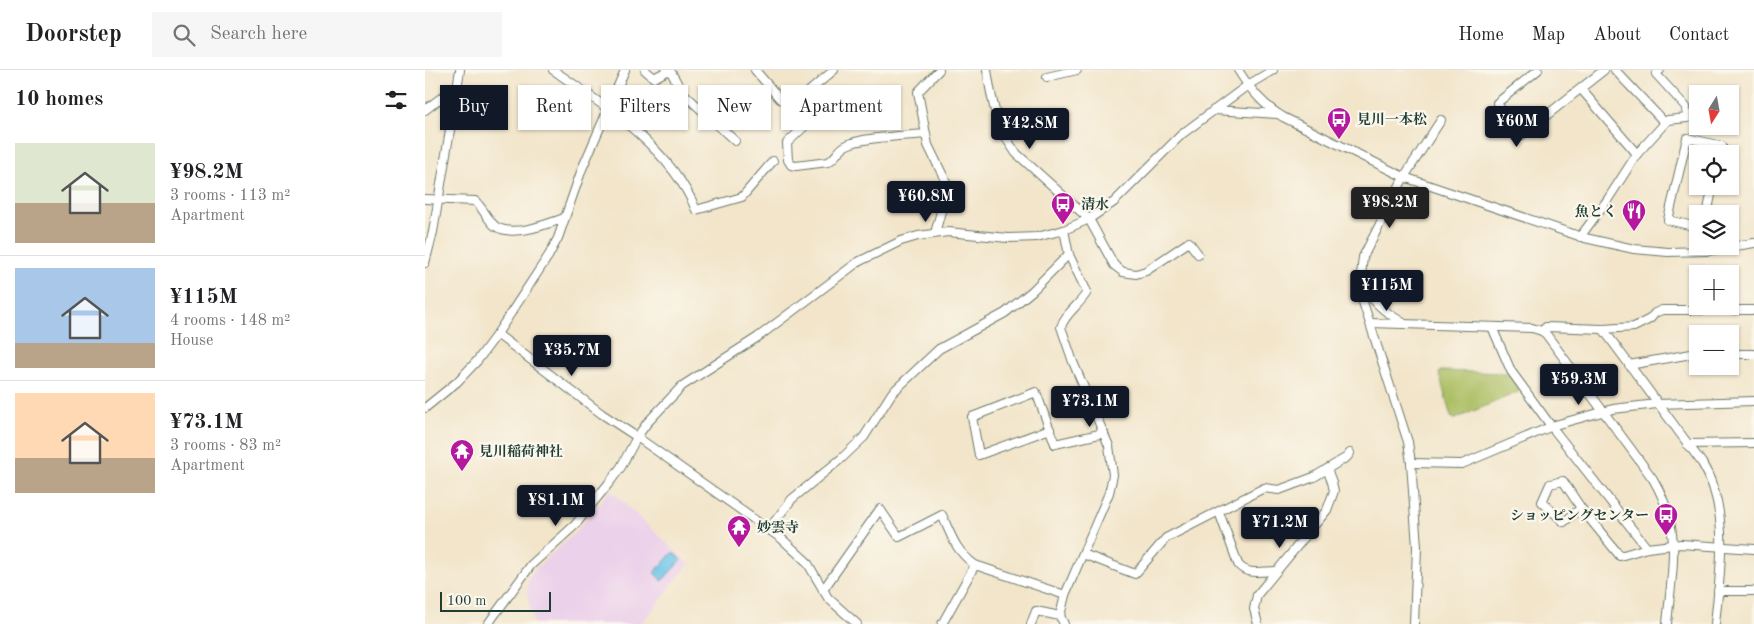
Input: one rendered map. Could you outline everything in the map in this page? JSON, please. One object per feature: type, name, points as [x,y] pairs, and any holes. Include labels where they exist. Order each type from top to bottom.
[{"type":"street","points":[[457,85],[460,70]]},
{"type":"street","points":[[553,70],[601,104]]},
{"type":"street","points":[[618,85],[625,70]]},
{"type":"street","points":[[645,70],[655,78],[669,70],[682,92],[735,141]]},
{"type":"street","points":[[755,70],[781,99]]},
{"type":"street","points":[[816,85],[834,70]]},
{"type":"street","points":[[935,233],[948,186],[928,145],[918,92],[939,70]]},
{"type":"street","points":[[987,70],[994,110],[1001,130],[1008,142],[1016,153],[1089,219],[1114,265],[1123,272],[1136,274],[1146,271],[1189,242],[1198,254]]},
{"type":"street","points":[[1047,77],[1077,70]]},
{"type":"street","points":[[1238,70],[1248,85],[1278,114],[1404,177],[1580,236],[1616,246],[1650,251],[1689,249]]},
{"type":"street","points":[[488,624],[531,565],[575,525],[621,467],[637,437],[655,412],[682,386],[758,337],[858,262],[901,241],[935,233],[960,232],[996,237],[1023,238],[1051,234],[1089,219],[1114,202],[1182,134],[1248,85],[1273,70]]},
{"type":"street","points":[[1538,70],[1497,103],[1519,137],[1604,70]]},
{"type":"street","points":[[1615,70],[1665,123]]},
{"type":"street","points":[[1580,236],[1608,199],[1637,154],[1665,123],[1668,120],[1687,118],[1686,107],[1656,74],[1660,70]]},
{"type":"street","points":[[1581,89],[1637,154]]},
{"type":"street","points":[[425,110],[440,99]]},
{"type":"street","points":[[1214,110],[1278,114]]},
{"type":"street","points":[[1413,624],[1417,547],[1411,462],[1408,442],[1362,299],[1361,277],[1363,257],[1404,177],[1441,120]]},
{"type":"street","points":[[426,406],[468,372],[497,334],[549,255],[601,125]]},
{"type":"street","points":[[425,263],[433,232],[450,130]]},
{"type":"street","points":[[635,130],[667,162],[684,186],[696,210],[742,197],[773,161]]},
{"type":"street","points":[[801,130],[787,143],[788,160],[791,165],[796,166],[828,162],[844,146],[858,141],[926,134]]},
{"type":"street","points":[[1689,225],[1668,220],[1687,138],[1718,145]]},
{"type":"street","points":[[425,199],[475,201],[496,227],[504,230],[515,231],[540,226],[564,218]]},
{"type":"street","points":[[1031,624],[1036,612],[1062,620],[1065,595],[1109,493],[1113,475],[1111,454],[1104,433],[1073,362],[1061,327],[1063,321],[1083,300],[1087,292],[1069,254],[1064,230]]},
{"type":"street","points":[[1739,245],[1754,244]]},
{"type":"street","points":[[768,530],[792,499],[842,458],[864,437],[892,393],[939,349],[1005,313],[1032,291],[1069,254]]},
{"type":"street","points":[[1361,277],[1367,290],[1381,307],[1404,323]]},
{"type":"street","points":[[1542,331],[1546,327],[1634,327],[1662,310],[1754,310]]},
{"type":"street","points":[[1370,322],[1532,328],[1546,334],[1659,489],[1670,515],[1674,545],[1667,624]]},
{"type":"street","points":[[1492,327],[1511,371],[1551,426],[1647,548]]},
{"type":"street","points":[[1603,328],[1702,463],[1713,485],[1719,514],[1721,548],[1715,624]]},
{"type":"street","points":[[497,334],[602,414],[795,550],[807,562],[823,590],[839,609],[857,624]]},
{"type":"street","points":[[1629,365],[1689,354]]},
{"type":"street","points":[[1739,354],[1754,354]]},
{"type":"street","points":[[1050,429],[979,455],[972,417],[1036,392],[1050,429],[1055,444],[1104,433]]},
{"type":"street","points":[[1411,462],[1462,464],[1551,426],[1602,411],[1657,404],[1754,401]]},
{"type":"street","points":[[1687,444],[1754,443]]},
{"type":"street","points":[[1083,554],[1135,574],[1166,538],[1264,488],[1279,490],[1313,477],[1347,457],[1350,453]]},
{"type":"street","points":[[1259,624],[1254,609],[1257,595],[1327,510],[1334,491],[1327,469]]},
{"type":"street","points":[[1581,508],[1564,522],[1542,502],[1550,484],[1563,481],[1581,508],[1620,556],[1647,548],[1674,545],[1754,550]]},
{"type":"street","points":[[823,590],[880,509],[899,537],[942,515],[957,548],[963,556],[975,565],[1065,595]]},
{"type":"street","points":[[1219,512],[1241,569],[1250,572],[1276,571]]},
{"type":"street","points":[[941,624],[975,565]]},
{"type":"street","points":[[1718,591],[1754,591]]},
{"type":"shaded area","points":[[610,490],[689,564],[641,624],[534,624],[527,593],[529,578],[535,569],[574,534]]},
{"type":"green space","points":[[1441,371],[1505,373],[1509,375],[1519,388],[1518,392],[1455,419],[1451,417],[1439,374]]},
{"type":"water","points":[[673,552],[681,560],[662,581],[654,573]]},
{"type":"place","name":"見川一本松","points":[[1339,140]]},
{"type":"place","name":"清水","points":[[1063,225]]},
{"type":"place","name":"魚とく","points":[[1634,232]]},
{"type":"place","name":"見川稲荷神社","points":[[462,472]]},
{"type":"place","name":"ショッピングセンター","points":[[1666,536]]},
{"type":"place","name":"妙雲寺","points":[[739,548]]}]
